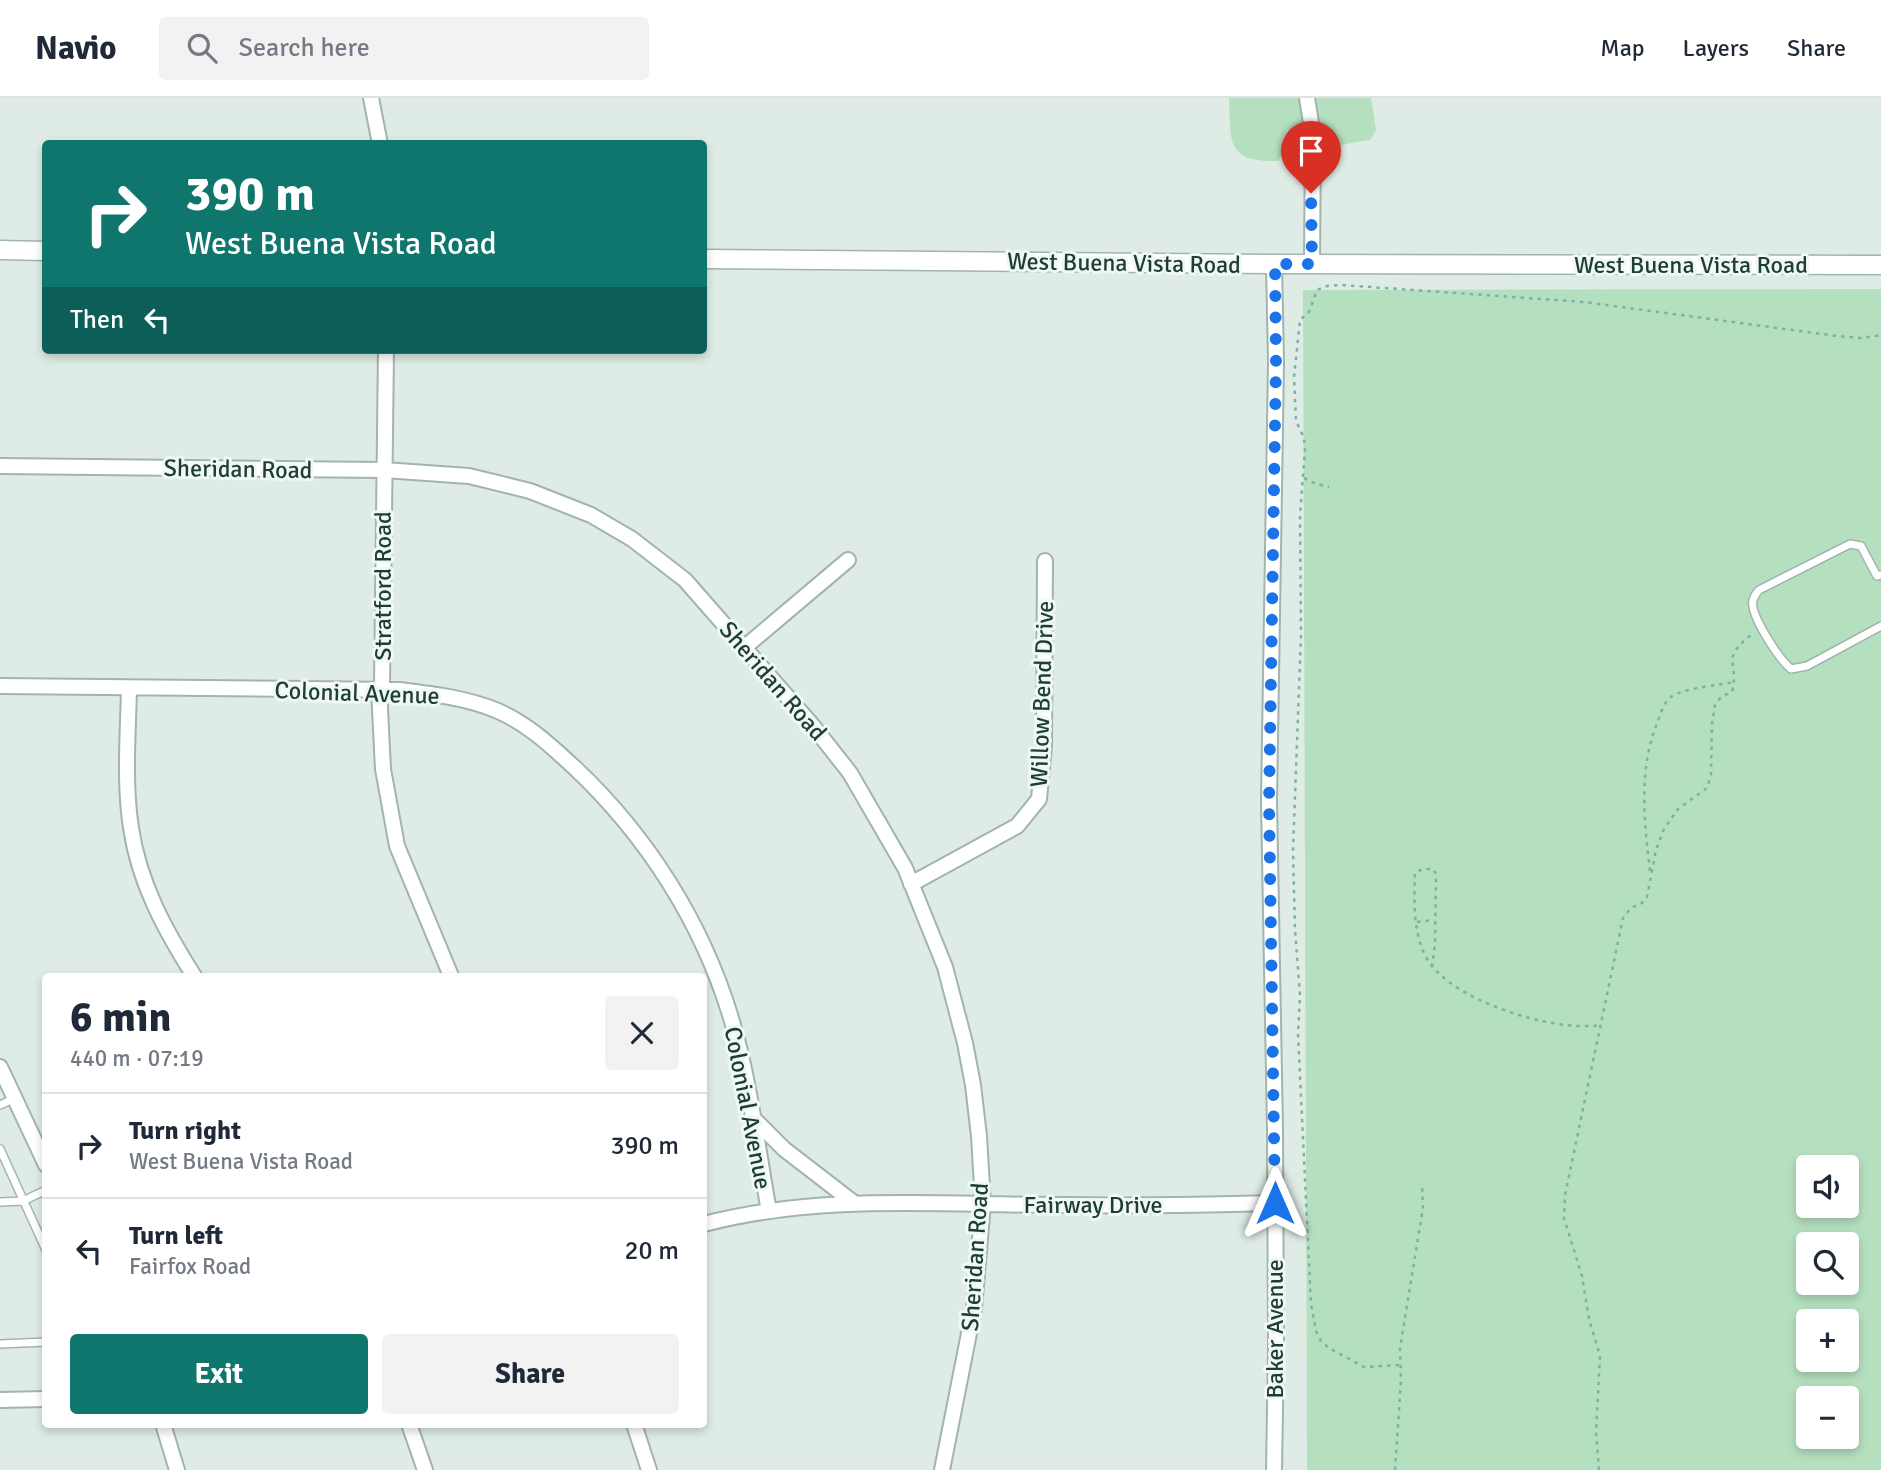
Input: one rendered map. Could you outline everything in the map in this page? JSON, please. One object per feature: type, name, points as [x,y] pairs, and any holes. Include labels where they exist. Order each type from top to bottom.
[{"type":"street","points":[[371,98],[379,140]]},
{"type":"street","points":[[1307,98],[1313,135],[1312,264]]},
{"type":"street","points":[[0,250],[42,251]]},
{"type":"street","name":"West Buena Vista Road","points":[[707,259],[1881,265]]},
{"type":"street","name":"Baker Avenue","points":[[1274,1470],[1275,1203],[1269,816],[1275,264]]},
{"type":"street","name":"Stratford Road","points":[[386,354],[382,684],[379,689],[383,769],[397,846],[449,973]]},
{"type":"street","name":"Sheridan Road","points":[[0,466],[384,470],[469,476],[530,491],[591,515],[632,539],[685,580],[813,726],[850,773],[911,884],[945,967],[965,1043],[979,1136],[983,1204],[974,1308],[942,1470]]},
{"type":"street","points":[[745,647],[848,561]]},
{"type":"street","name":"Willow Bend Drive","points":[[911,884],[1017,826],[1039,799],[1044,746],[1045,561]]},
{"type":"street","name":"Colonial Avenue","points":[[0,686],[379,689],[451,697],[497,711],[534,733],[599,791],[636,835],[665,876],[702,943],[731,1019],[755,1120],[769,1211]]},
{"type":"street","points":[[129,688],[128,779],[133,842],[153,904],[192,973]]},
{"type":"street","points":[[0,1067],[42,1157]]},
{"type":"street","points":[[755,1120],[784,1149],[854,1203]]},
{"type":"street","name":"Fairway Drive","points":[[707,1223],[769,1211],[854,1203],[1191,1206],[1275,1203]]},
{"type":"street","points":[[0,1400],[42,1399]]},
{"type":"street","points":[[164,1428],[177,1470]]},
{"type":"street","points":[[410,1428],[425,1470]]},
{"type":"street","points":[[635,1428],[649,1470]]},
{"type":"lane","points":[[1881,575],[1877,576],[1861,546],[1850,544],[1759,590],[1753,599],[1753,609],[1780,660],[1791,669],[1807,666],[1881,626]]},
{"type":"lane","points":[[0,1105],[15,1098]]},
{"type":"lane","points":[[0,1149],[42,1241]]},
{"type":"lane","points":[[0,1202],[23,1201],[42,1192]]},
{"type":"lane","points":[[0,1344],[42,1342]]},
{"type":"path","points":[[1399,1366],[1364,1367],[1329,1348],[1321,1341],[1316,1331],[1311,1304],[1298,1034],[1300,995],[1294,930],[1293,850],[1301,635],[1300,515],[1304,478],[1304,438],[1296,421],[1294,377],[1300,320],[1311,307],[1317,290],[1342,285],[1523,296],[1837,336],[1861,338],[1881,335]]},
{"type":"path","points":[[1304,478],[1315,484],[1329,486]]},
{"type":"path","points":[[1599,1470],[1596,1432],[1600,1356],[1589,1319],[1582,1276],[1564,1218],[1565,1195],[1623,918],[1631,908],[1647,897],[1656,850],[1664,829],[1678,809],[1707,788],[1711,775],[1715,705],[1721,697],[1732,692],[1735,682],[1731,660],[1735,647],[1762,626]]},
{"type":"path","points":[[1651,876],[1644,816],[1644,781],[1651,737],[1671,698],[1681,693],[1735,682]]},
{"type":"path","points":[[1432,967],[1436,874],[1433,869],[1423,869],[1415,873],[1417,922],[1424,953],[1432,967],[1459,989],[1503,1011],[1568,1027],[1600,1025]]},
{"type":"path","points":[[1417,922],[1435,920]]},
{"type":"path","points":[[1395,1470],[1401,1380],[1400,1348],[1423,1208],[1422,1183]]},
{"type":"green space","points":[[1229,98],[1371,98],[1376,130],[1370,140],[1311,151],[1297,132],[1287,130],[1282,140],[1284,151],[1278,161],[1248,158],[1234,146],[1231,137]]},
{"type":"green space","points":[[1881,289],[1881,1470],[1307,1470],[1303,290]]},
{"type":"route","points":[[1275,1203],[1269,802],[1275,264],[1312,264],[1311,193]]}]
